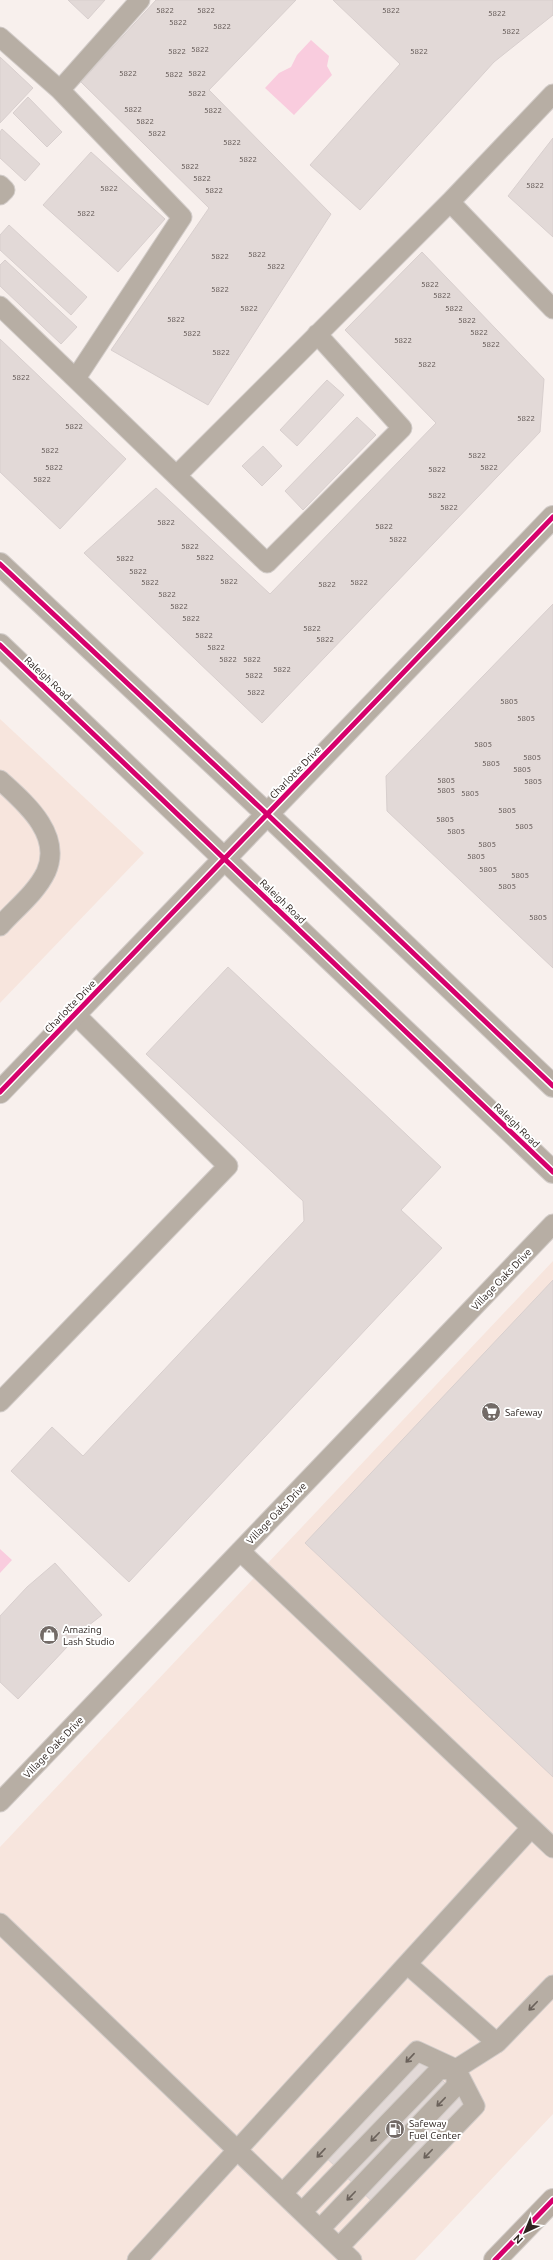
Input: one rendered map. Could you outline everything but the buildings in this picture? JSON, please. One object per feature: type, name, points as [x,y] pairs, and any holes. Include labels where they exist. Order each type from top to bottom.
[{"type":"main road","points":[[495,2260],[553,2200]]},
{"type":"street","name":"Charlotte Drive","points":[[0,1092],[553,517]]},
{"type":"street","points":[[0,564],[267,814],[553,1086]]},
{"type":"street","name":"Raleigh Road","points":[[0,645],[553,1172]]},
{"type":"lane","points":[[60,90],[140,0]]},
{"type":"lane","points":[[0,37],[60,90],[182,216],[76,378]]},
{"type":"lane","points":[[177,475],[450,202],[553,94]]},
{"type":"lane","points":[[0,185],[5,190],[0,195]]},
{"type":"lane","points":[[450,202],[553,309]]},
{"type":"lane","points":[[0,306],[267,563],[402,428],[317,334]]},
{"type":"lane","points":[[0,780],[29,807],[43,827],[50,851],[46,871],[36,887],[0,926]]},
{"type":"lane","points":[[0,1402],[228,1166],[76,1014]]},
{"type":"lane","name":"Village Oaks Drive","points":[[0,1802],[553,1224]]},
{"type":"lane","points":[[240,1551],[553,1848]]},
{"type":"lane","points":[[138,2260],[531,1828]]},
{"type":"lane","points":[[0,1923],[352,2260]]},
{"type":"lane","points":[[407,1964],[497,2043]]},
{"type":"lane","points":[[302,2212],[439,2070],[456,2069],[497,2043],[553,1985]]},
{"type":"lane","points":[[282,2193],[417,2051],[456,2069],[475,2106],[339,2247]]},
{"type":"lane","points":[[320,2229],[456,2086],[456,2069]]},
{"type":"shaded area","points":[[311,40],[329,56],[327,66],[332,75],[294,115],[265,88],[279,73],[291,67],[297,55]]},
{"type":"shaded area","points":[[0,719],[144,853],[0,1003]]},
{"type":"shaded area","points":[[553,1261],[553,2114],[415,2260],[0,2260],[0,1847]]},
{"type":"shaded area","points":[[0,1549],[12,1560],[0,1573]]},
{"type":"cycle path","points":[[0,1092],[553,517]]},
{"type":"cycle path","points":[[0,564],[267,814],[553,1086]]},
{"type":"cycle path","points":[[0,645],[553,1172]]},
{"type":"cycle path","points":[[495,2260],[553,2200]]},
{"type":"place","name":"Safeway","points":[[491,1412]]},
{"type":"place","name":"Amazing Lash Studio","points":[[49,1635]]},
{"type":"place","name":"Safeway Fuel Center","points":[[395,2129]]}]
